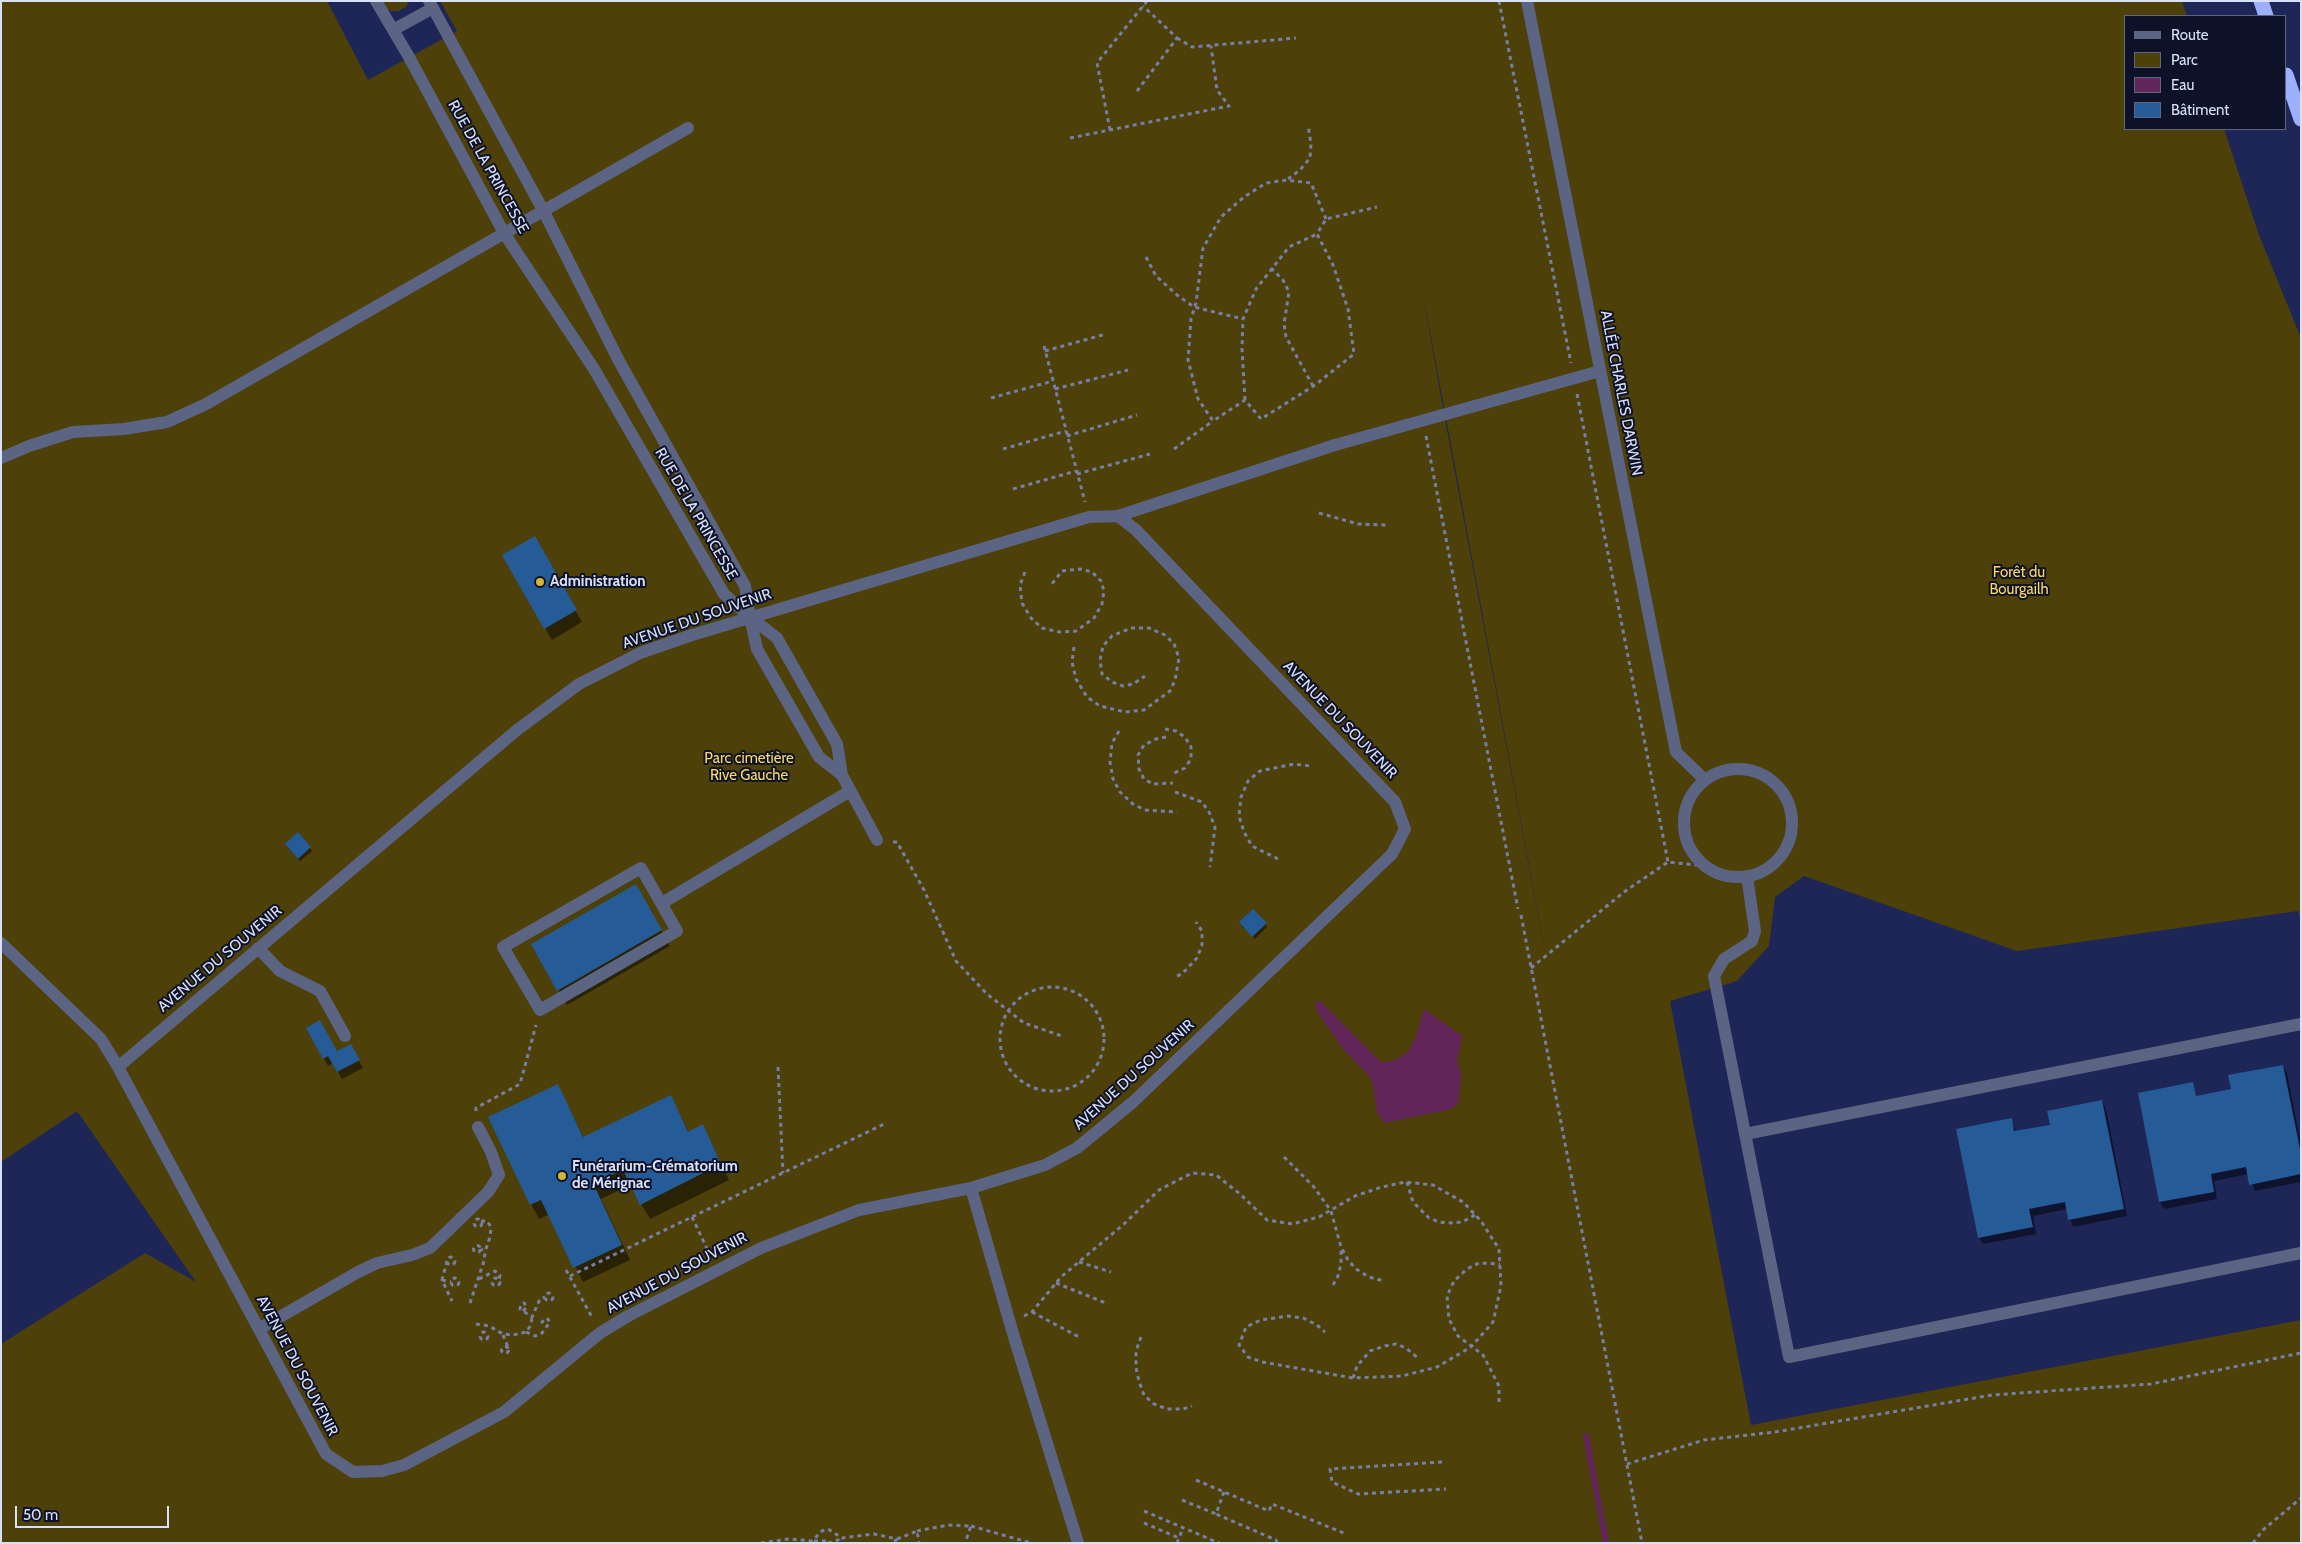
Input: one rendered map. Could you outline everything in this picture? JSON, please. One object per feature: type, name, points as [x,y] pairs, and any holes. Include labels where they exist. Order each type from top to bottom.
[{"type":"highway","points":[[2260,1],[2266,15]]},
{"type":"highway","points":[[2287,78],[2301,119]]},
{"type":"street","name":"RUE DE LA PRINCESSE","points":[[376,1],[504,233],[594,369],[724,594],[750,617]]},
{"type":"street","name":"ALLÉE CHARLES DARWIN","points":[[1527,1],[1676,752],[1705,780]]},
{"type":"street","name":"RUE DE LA PRINCESSE","points":[[431,5],[543,210],[619,361],[746,586],[750,617]]},
{"type":"street","points":[[393,30],[431,5]]},
{"type":"street","points":[[1,458],[29,446],[73,432],[124,429],[167,422],[206,404],[688,128]]},
{"type":"street","points":[[1118,516],[1335,445],[1600,371]]},
{"type":"street","name":"AVENUE DU SOUVENIR","points":[[1118,516],[1136,530],[1395,802],[1405,829],[1392,854],[1126,1108],[1077,1148],[1044,1165],[971,1188],[859,1210],[761,1248],[628,1316],[600,1333],[504,1412],[404,1465],[368,1473],[346,1469],[326,1454],[118,1067],[517,730],[579,684],[640,653],[750,617],[1089,517],[1118,516]]},
{"type":"street","points":[[750,617],[757,649],[819,757],[842,776]]},
{"type":"street","points":[[750,617],[777,638],[837,744],[842,776],[877,840]]},
{"type":"street","points":[[1740,769],[1759,773],[1767,777],[1781,790],[1790,807],[1792,827],[1788,845],[1775,862],[1759,873],[1747,876],[1721,875],[1705,866],[1691,852],[1684,834],[1684,815],[1687,804],[1697,787],[1705,780],[1722,772],[1740,769]]},
{"type":"street","points":[[662,904],[850,791]]},
{"type":"street","points":[[641,868],[677,931],[540,1010],[503,947],[641,868]]},
{"type":"street","points":[[1747,876],[1756,930],[1752,941],[1724,959],[1714,976],[1789,1357],[2301,1253]]},
{"type":"street","points":[[1,943],[102,1039],[118,1067]]},
{"type":"street","points":[[258,948],[280,971],[320,991],[345,1036]]},
{"type":"street","points":[[1745,1134],[2301,1024]]},
{"type":"street","points":[[259,1329],[358,1272],[430,1248],[488,1192],[498,1175],[491,1152],[478,1127]]},
{"type":"street","points":[[971,1188],[1010,1323],[1078,1543]]},
{"type":"path","points":[[1110,130],[1097,63],[1147,1]]},
{"type":"path","points":[[1499,1],[1668,862]]},
{"type":"path","points":[[1143,6],[1177,38],[1192,47],[1296,38]]},
{"type":"path","points":[[1136,90],[1177,38]]},
{"type":"path","points":[[1070,138],[1229,106],[1216,90],[1211,46]]},
{"type":"path","points":[[1287,180],[1300,170],[1310,158],[1311,144],[1308,125]]},
{"type":"path","points":[[1213,421],[1198,399],[1188,360],[1191,319],[1203,248],[1221,218],[1244,197],[1266,183],[1287,180],[1311,183],[1326,219]]},
{"type":"path","points":[[1317,234],[1333,265],[1348,309],[1354,354],[1313,386],[1260,419],[1245,400],[1242,356],[1243,320],[1256,289],[1289,247],[1317,234],[1326,219],[1378,207]]},
{"type":"path","points":[[1146,257],[1156,276],[1194,307],[1243,320]]},
{"type":"path","points":[[1271,268],[1283,280],[1289,292],[1284,324],[1286,337],[1313,386]]},
{"type":"path","points":[[1045,351],[1106,334]]},
{"type":"path","points":[[1044,346],[1089,517]]},
{"type":"path","points":[[1055,390],[1128,370]]},
{"type":"path","points":[[991,398],[1053,382]]},
{"type":"path","points":[[1174,450],[1245,400]]},
{"type":"path","points":[[1067,436],[1137,415]]},
{"type":"path","points":[[1422,421],[1518,909]]},
{"type":"path","points":[[1004,449],[1066,431]]},
{"type":"path","points":[[1014,489],[1150,454]]},
{"type":"path","points":[[1319,514],[1358,524],[1387,525]]},
{"type":"path","points":[[1025,572],[1020,585],[1022,603],[1031,618],[1042,628],[1059,632],[1076,631],[1094,618],[1102,604],[1104,591],[1101,582],[1092,572],[1080,568],[1062,571],[1051,585]]},
{"type":"path","points":[[1074,647],[1072,662],[1076,679],[1087,697],[1100,706],[1125,712],[1144,710],[1170,691],[1175,680],[1179,658],[1174,644],[1165,635],[1149,628],[1131,628],[1112,636],[1103,646],[1100,660],[1102,674],[1117,684],[1123,686],[1133,684],[1145,676]]},
{"type":"path","points":[[1164,729],[1176,730],[1186,737],[1191,747],[1191,760],[1185,768],[1172,774]]},
{"type":"path","points":[[1119,731],[1112,744],[1110,762],[1113,779],[1120,792],[1134,805],[1146,810],[1177,812]]},
{"type":"path","points":[[1166,737],[1156,739],[1144,745],[1138,755],[1139,769],[1144,779],[1153,784],[1173,783]]},
{"type":"path","points":[[1278,859],[1252,846],[1244,832],[1239,816],[1241,797],[1248,781],[1260,771],[1294,764],[1310,766]]},
{"type":"path","points":[[1175,792],[1202,802],[1209,812],[1215,827],[1210,867]]},
{"type":"path","points":[[877,840],[897,842],[924,890],[956,961],[987,994],[1024,1023],[1062,1036]]},
{"type":"path","points":[[1531,968],[1624,892],[1668,862],[1705,866]]},
{"type":"path","points":[[1521,915],[1642,1543]]},
{"type":"path","points":[[1177,976],[1182,974],[1198,958],[1202,945],[1202,931],[1196,922]]},
{"type":"path","points":[[1046,987],[1061,988],[1082,996],[1097,1012],[1104,1033],[1102,1055],[1091,1074],[1076,1086],[1057,1092],[1037,1090],[1020,1082],[1006,1067],[1000,1048],[1000,1029],[1008,1011],[1018,999],[1031,991],[1046,987]]},
{"type":"path","points":[[478,1127],[476,1108],[520,1084],[540,1010]]},
{"type":"path","points":[[778,1067],[783,1173]]},
{"type":"path","points":[[570,1276],[884,1124]]},
{"type":"path","points":[[1284,1157],[1314,1187],[1331,1211],[1348,1260],[1356,1269],[1369,1277],[1384,1280]]},
{"type":"path","points":[[1010,1323],[1032,1312],[1056,1283],[1160,1190],[1192,1173],[1216,1175],[1240,1194],[1267,1220],[1292,1224],[1331,1211],[1356,1196],[1382,1187],[1407,1182],[1433,1185],[1463,1202],[1476,1215],[1499,1249],[1501,1286],[1493,1322],[1471,1347],[1437,1367],[1402,1376],[1353,1378],[1262,1362],[1248,1357],[1239,1345],[1246,1327],[1261,1320],[1288,1316],[1302,1318],[1317,1325],[1324,1332]]},
{"type":"path","points":[[1407,1182],[1413,1202],[1429,1218],[1450,1223],[1462,1222],[1476,1215]]},
{"type":"path","points":[[692,1217],[718,1270]]},
{"type":"path","points":[[470,1303],[490,1237],[491,1227],[487,1221],[481,1221]]},
{"type":"path","points":[[1333,1285],[1340,1270],[1342,1247]]},
{"type":"path","points":[[481,1249],[485,1252]]},
{"type":"path","points":[[447,1261],[442,1280],[452,1301]]},
{"type":"path","points":[[1079,1262],[1111,1272]]},
{"type":"path","points":[[1499,1402],[1498,1386],[1484,1355],[1458,1336],[1449,1319],[1447,1296],[1454,1281],[1467,1269],[1479,1263],[1500,1264]]},
{"type":"path","points":[[566,1270],[600,1333]]},
{"type":"path","points":[[478,1279],[494,1271],[500,1274],[499,1280]]},
{"type":"path","points":[[442,1280],[451,1282]]},
{"type":"path","points":[[1056,1283],[1108,1304]]},
{"type":"path","points":[[526,1332],[531,1325],[532,1317],[540,1299],[545,1297]]},
{"type":"path","points":[[523,1311],[532,1317]]},
{"type":"path","points":[[1032,1312],[1079,1337]]},
{"type":"path","points":[[476,1324],[492,1328],[503,1334],[526,1332],[535,1336],[542,1334],[546,1326]]},
{"type":"path","points":[[487,1334],[492,1328]]},
{"type":"path","points":[[503,1334],[508,1348]]},
{"type":"path","points":[[1141,1337],[1136,1351],[1136,1368],[1144,1395],[1154,1404],[1167,1409],[1183,1409],[1192,1406]]},
{"type":"path","points":[[1353,1378],[1357,1366],[1370,1351],[1385,1346],[1396,1344],[1406,1348],[1418,1358]]},
{"type":"path","points":[[1627,1464],[1704,1440],[1776,1432],[1992,1395],[2151,1384],[2301,1353]]},
{"type":"path","points":[[1442,1462],[1330,1469],[1332,1482],[1358,1494],[1446,1489]]},
{"type":"path","points":[[1196,1480],[1269,1511],[1272,1504],[1346,1534]]},
{"type":"path","points":[[1216,1514],[1224,1492]]},
{"type":"path","points":[[2253,1543],[2263,1530],[2301,1498]]},
{"type":"path","points":[[1182,1500],[1276,1540],[1277,1543]]},
{"type":"path","points":[[1144,1512],[1219,1543]]},
{"type":"path","points":[[1144,1523],[1179,1538]]},
{"type":"path","points":[[893,1543],[917,1531],[948,1525],[971,1526],[1030,1543]]},
{"type":"path","points":[[965,1543],[971,1526]]},
{"type":"path","points":[[1177,1543],[1184,1528]]},
{"type":"path","points":[[812,1541],[822,1531],[828,1529],[842,1538]]},
{"type":"path","points":[[917,1531],[919,1543]]},
{"type":"path","points":[[761,1543],[779,1541],[828,1542],[842,1538],[874,1534],[897,1540]]},
{"type":"green space","name":"Parc cimetière Rive Gauche","points":[[1,1],[327,1],[368,80],[457,31],[440,1],[2182,1],[2187,15],[2124,15],[2124,130],[2224,130],[2259,235],[2301,338],[2301,921],[2298,911],[2017,951],[1804,876],[1775,897],[1769,946],[1737,981],[1670,1001],[1751,1425],[2301,1320],[2301,1543],[1,1543],[1,1344],[145,1253],[196,1282],[77,1111],[1,1162]],"holes":[[[1420,278],[1545,952],[1444,414]]]},
{"type":"green space","points":[[381,1],[409,1],[406,7],[398,11],[390,11]]},
{"type":"water","points":[[1320,1001],[1381,1062],[1393,1061],[1408,1052],[1415,1039],[1424,1009],[1462,1036],[1457,1061],[1461,1075],[1458,1104],[1451,1109],[1385,1123],[1377,1112],[1373,1084],[1369,1076],[1344,1050],[1320,1016],[1315,1006],[1316,1002]]},
{"type":"building","name":"Administration","points":[[535,536],[577,610],[544,629],[502,555]]},
{"type":"building","points":[[298,832],[311,847],[298,859],[285,844]]},
{"type":"building","points":[[636,884],[662,930],[557,991],[531,944]]},
{"type":"building","points":[[1253,909],[1267,923],[1252,937],[1239,922]]},
{"type":"building","points":[[320,1020],[337,1051],[351,1044],[360,1060],[337,1072],[328,1056],[323,1059],[306,1028]]},
{"type":"building","points":[[2283,1065],[2301,1154],[2301,1174],[2249,1185],[2246,1167],[2211,1174],[2214,1192],[2159,1202],[2138,1093],[2193,1082],[2196,1096],[2231,1089],[2228,1075]]},
{"type":"building","name":"Funérarium-Crématorium de Mérignac","points":[[558,1084],[583,1137],[671,1095],[688,1132],[703,1124],[721,1164],[640,1205],[623,1170],[593,1183],[622,1245],[573,1268],[541,1200],[530,1205],[488,1117]]},
{"type":"building","points":[[2102,1100],[2124,1209],[2068,1220],[2065,1202],[2029,1209],[2033,1227],[1978,1238],[1956,1129],[2012,1118],[2014,1131],[2050,1125],[2047,1111]]},
{"type":"waterway","points":[[1586,1436],[1606,1543]]},
{"type":"place","name":"Administration","points":[[540,582]]},
{"type":"place","name":"Funérarium-Crématorium de Mérignac","points":[[562,1176]]},
{"type":"park label","name":"Forêt du Bourgailh","points":[[2019,582]]}]
